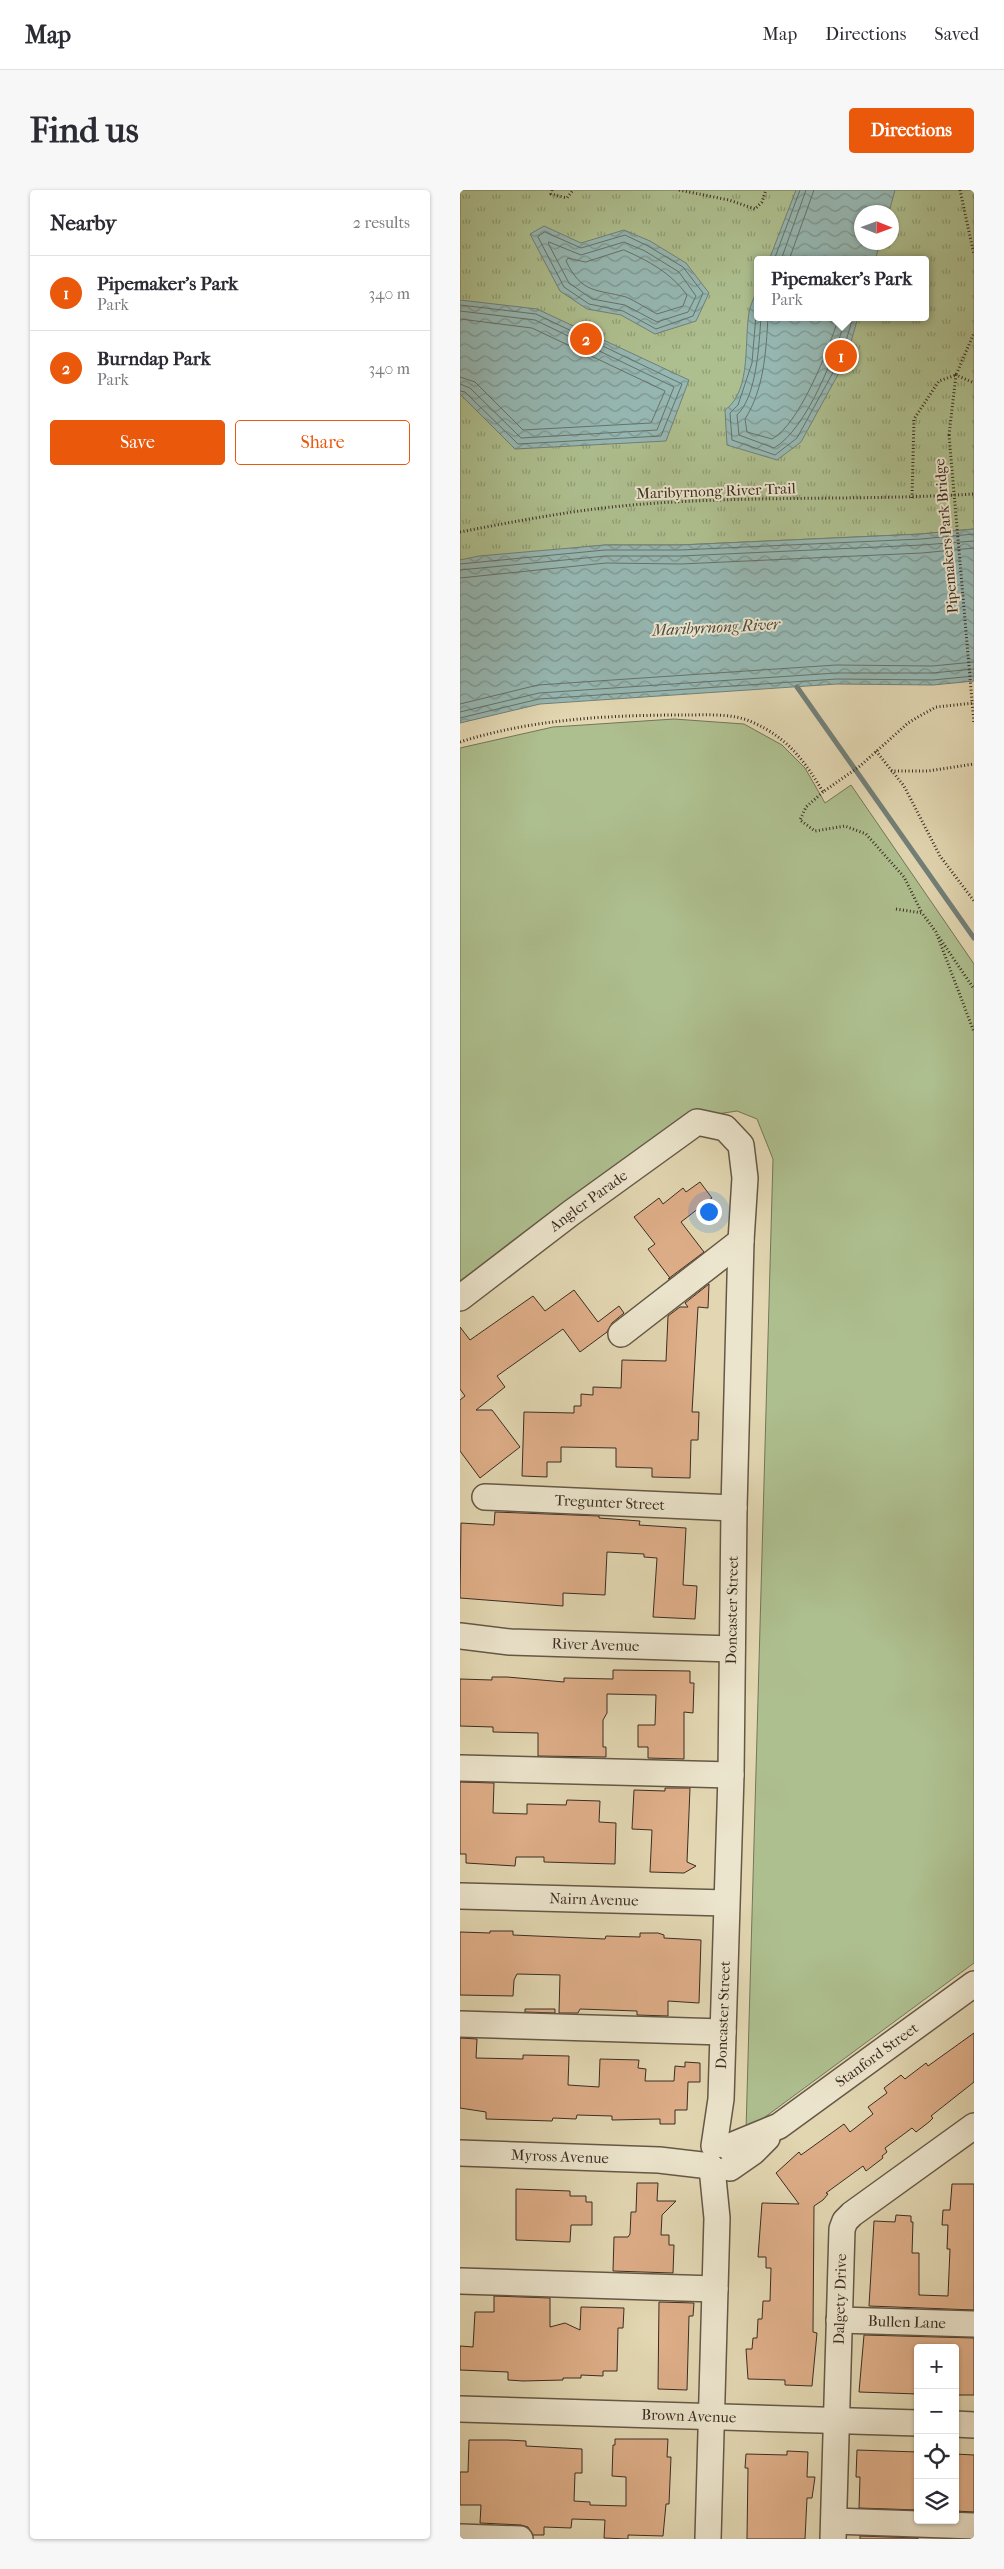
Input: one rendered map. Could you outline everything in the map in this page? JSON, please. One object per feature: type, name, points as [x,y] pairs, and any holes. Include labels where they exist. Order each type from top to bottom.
[{"type":"street","name":"Angler Parade","points":[[460,1298],[570,1213],[698,1122],[725,1128]]},
{"type":"street","name":"Doncaster Street","points":[[708,2539],[731,1775],[734,1508],[741,1241],[745,1178],[741,1145],[725,1128]]},
{"type":"street","points":[[620,1334],[741,1241]]},
{"type":"street","name":"Tregunter Street","points":[[485,1497],[734,1508]]},
{"type":"street","name":"River Avenue","points":[[460,1636],[510,1642],[732,1649]]},
{"type":"street","points":[[460,1768],[731,1775]]},
{"type":"street","name":"Nairn Avenue","points":[[460,1896],[726,1903]]},
{"type":"street","name":"Stanford Street","points":[[719,2158],[753,2152],[779,2126],[974,1984]]},
{"type":"street","points":[[460,2024],[723,2032]]},
{"type":"street","name":"Dalgety Drive","points":[[834,2530],[842,2229],[845,2221],[974,2126]]},
{"type":"street","name":"Myross Avenue","points":[[460,2154],[659,2160],[719,2158]]},
{"type":"street","points":[[460,2281],[715,2289]]},
{"type":"street","name":"Bullen Lane","points":[[839,2320],[974,2324]]},
{"type":"street","name":"Brown Avenue","points":[[460,2409],[914,2423]]},
{"type":"street","points":[[959,2424],[974,2425]]},
{"type":"street","points":[[834,2530],[974,2526]]},
{"type":"street","points":[[460,2537],[520,2539]]},
{"type":"path","points":[[552,190],[551,194],[567,198],[573,190]]},
{"type":"path","points":[[679,190],[729,200],[755,209],[762,202],[766,190]]},
{"type":"path","points":[[960,190],[974,255]]},
{"type":"path","name":"Pipemakers Park Bridge","points":[[974,333],[956,375],[949,435],[974,724]]},
{"type":"path","points":[[912,498],[914,419],[939,381],[956,375],[974,384]]},
{"type":"path","name":"Maribyrnong River Trail","points":[[460,532],[562,512],[634,504],[912,498],[974,494]]},
{"type":"path","points":[[974,703],[936,707],[908,723],[866,761],[823,792],[806,807],[800,820],[815,831],[845,826],[866,834],[904,877],[922,914],[974,989]]},
{"type":"path","points":[[460,742],[480,736],[551,722],[632,715],[712,715],[750,721],[779,737],[806,763],[823,792]]},
{"type":"path","points":[[876,751],[904,786],[940,856],[974,901]]},
{"type":"path","points":[[891,771],[928,771],[974,764]]},
{"type":"path","points":[[896,909],[922,914]]},
{"type":"path","points":[[936,932],[974,1032]]},
{"type":"green space","points":[[460,190],[974,190],[974,529],[921,534],[680,545],[605,545],[460,560]]},
{"type":"green space","points":[[674,719],[744,724],[782,745],[805,768],[825,803],[851,785],[974,964],[974,1963],[746,2131],[773,1159],[757,1119],[737,1111],[698,1117],[460,1292],[460,748],[553,727]]},
{"type":"water","points":[[796,190],[895,190],[891,205],[854,205],[854,250],[878,250],[876,256],[771,256]]},
{"type":"water","points":[[544,226],[581,243],[624,230],[650,241],[686,263],[709,293],[696,321],[655,334],[621,315],[587,309],[560,291],[530,234]]},
{"type":"water","points":[[754,298],[754,321],[857,321],[846,360],[801,442],[777,460],[727,445],[725,410],[734,401],[740,390],[745,362],[750,308]]},
{"type":"water","points":[[460,300],[537,309],[689,380],[666,441],[515,449],[460,394]]},
{"type":"water","name":"Maribyrnong River","points":[[974,529],[974,681],[933,685],[837,684],[540,704],[460,723],[460,560],[479,556],[605,545],[680,545],[921,534]]},
{"type":"building","points":[[700,1182],[712,1198],[681,1222],[704,1252],[670,1278],[648,1249],[655,1244],[634,1217],[659,1198],[663,1204],[683,1188],[686,1192]]},
{"type":"building","points":[[709,1284],[708,1308],[698,1307],[692,1412],[699,1412],[698,1440],[691,1440],[690,1478],[652,1477],[652,1468],[616,1467],[616,1448],[561,1447],[561,1462],[547,1462],[547,1477],[522,1476],[524,1412],[574,1413],[574,1406],[581,1406],[581,1394],[593,1395],[593,1387],[621,1388],[622,1360],[666,1361],[668,1316],[680,1307],[688,1307],[685,1303]]},
{"type":"building","points":[[574,1290],[598,1322],[619,1306],[624,1313],[612,1323],[607,1332],[580,1352],[563,1329],[497,1376],[505,1387],[476,1410],[492,1410],[520,1447],[480,1478],[460,1451],[460,1400],[465,1396],[460,1389],[460,1327],[470,1340],[533,1296],[545,1311]]},
{"type":"building","points":[[495,1512],[599,1516],[599,1518],[640,1521],[639,1525],[686,1528],[683,1585],[697,1586],[695,1619],[653,1617],[657,1558],[644,1557],[644,1554],[607,1552],[605,1595],[563,1593],[563,1606],[460,1598],[461,1523],[494,1525]]},
{"type":"building","points":[[613,1670],[690,1671],[690,1683],[694,1683],[693,1713],[684,1712],[684,1759],[648,1758],[648,1747],[638,1747],[638,1725],[655,1725],[656,1695],[607,1694],[607,1713],[603,1720],[603,1747],[606,1747],[606,1757],[538,1756],[538,1733],[493,1732],[493,1727],[460,1726],[460,1679],[492,1680],[492,1677],[507,1677],[564,1682],[564,1678],[613,1679]]},
{"type":"building","points":[[460,1782],[494,1783],[493,1813],[527,1814],[527,1804],[566,1805],[567,1800],[600,1801],[599,1822],[616,1823],[615,1864],[544,1862],[544,1857],[516,1857],[515,1866],[466,1863],[466,1854],[460,1854]]},
{"type":"building","points":[[665,1788],[690,1788],[687,1862],[696,1866],[684,1873],[650,1872],[652,1830],[632,1829],[634,1790],[665,1791]]},
{"type":"building","points":[[490,1931],[513,1931],[513,1935],[605,1939],[606,1936],[640,1937],[640,1933],[658,1933],[664,1935],[664,1938],[701,1940],[699,2003],[668,2001],[668,2016],[637,2015],[637,2011],[580,2009],[578,2013],[559,2013],[560,1975],[517,1974],[514,1980],[513,1996],[460,1995],[460,1932],[490,1933]]},
{"type":"building","points":[[525,2009],[555,2009],[555,2013],[525,2012]]},
{"type":"building","points":[[974,2033],[974,2082],[931,2116],[933,2118],[916,2132],[912,2128],[885,2148],[887,2152],[882,2156],[883,2158],[866,2171],[863,2166],[826,2193],[828,2194],[823,2200],[814,2206],[813,2332],[817,2333],[812,2386],[785,2385],[785,2380],[748,2379],[746,2349],[752,2349],[753,2338],[757,2338],[758,2319],[762,2319],[763,2301],[770,2301],[771,2268],[766,2268],[766,2257],[758,2257],[762,2203],[799,2204],[776,2173],[799,2152],[801,2155],[844,2124],[850,2132],[873,2114],[868,2107],[887,2093],[884,2088],[901,2075],[905,2079],[926,2063],[928,2066]]},
{"type":"building","points":[[460,2038],[477,2039],[476,2058],[523,2059],[523,2055],[569,2056],[568,2085],[599,2087],[600,2059],[639,2060],[638,2068],[646,2069],[645,2081],[674,2081],[675,2066],[685,2067],[685,2062],[700,2063],[700,2082],[688,2082],[687,2110],[675,2110],[675,2124],[660,2124],[660,2119],[612,2120],[612,2116],[577,2115],[576,2119],[553,2118],[552,2121],[486,2119],[486,2112],[460,2108]]},
{"type":"building","points":[[637,2183],[658,2183],[657,2201],[676,2201],[662,2215],[661,2235],[669,2235],[669,2245],[674,2245],[673,2273],[613,2271],[614,2237],[628,2237],[630,2234],[631,2212],[636,2212]]},
{"type":"building","points":[[952,2184],[974,2184],[974,2310],[869,2306],[874,2221],[895,2222],[896,2215],[911,2216],[911,2222],[913,2222],[912,2253],[919,2253],[919,2295],[948,2296],[950,2249],[947,2249],[948,2225],[942,2225],[943,2210],[950,2210]]},
{"type":"building","points":[[516,2189],[570,2191],[570,2196],[586,2196],[586,2202],[592,2202],[592,2225],[571,2225],[570,2242],[516,2240]]},
{"type":"building","points":[[494,2296],[550,2298],[550,2327],[565,2323],[580,2330],[581,2307],[624,2308],[623,2328],[618,2328],[617,2371],[603,2371],[603,2376],[581,2375],[581,2378],[563,2378],[563,2380],[523,2381],[508,2380],[508,2372],[460,2370],[460,2346],[473,2347],[475,2312],[494,2312]]},
{"type":"building","points":[[659,2302],[694,2303],[693,2316],[689,2316],[687,2390],[658,2389]]},
{"type":"building","points":[[864,2335],[974,2338],[974,2395],[959,2395],[959,2344],[914,2344],[914,2394],[859,2392]]},
{"type":"building","points":[[615,2439],[668,2439],[667,2457],[671,2457],[669,2504],[666,2504],[663,2536],[628,2535],[628,2539],[604,2538],[605,2520],[572,2519],[571,2528],[544,2527],[544,2535],[533,2535],[528,2527],[521,2525],[480,2523],[481,2505],[460,2505],[460,2472],[468,2472],[469,2440],[507,2440],[526,2441],[526,2446],[582,2449],[582,2473],[575,2473],[574,2501],[590,2502],[590,2505],[626,2506],[626,2477],[612,2476],[613,2445],[615,2445]]},
{"type":"building","points":[[857,2450],[914,2452],[914,2510],[859,2508],[860,2477],[856,2477]]},
{"type":"building","points":[[787,2451],[808,2452],[807,2477],[815,2477],[812,2498],[807,2498],[805,2539],[747,2539],[748,2468],[745,2468],[746,2454],[787,2455]]},
{"type":"building","points":[[959,2454],[974,2455],[974,2512],[959,2511]]},
{"type":"building","points":[[860,2536],[918,2538],[918,2539],[860,2539]]},
{"type":"waterway","points":[[797,687],[974,938]]},
{"type":"place","name":"Burndap Park","points":[[586,339]]},
{"type":"place","name":"Pipemaker's Park","points":[[841,356]]}]
